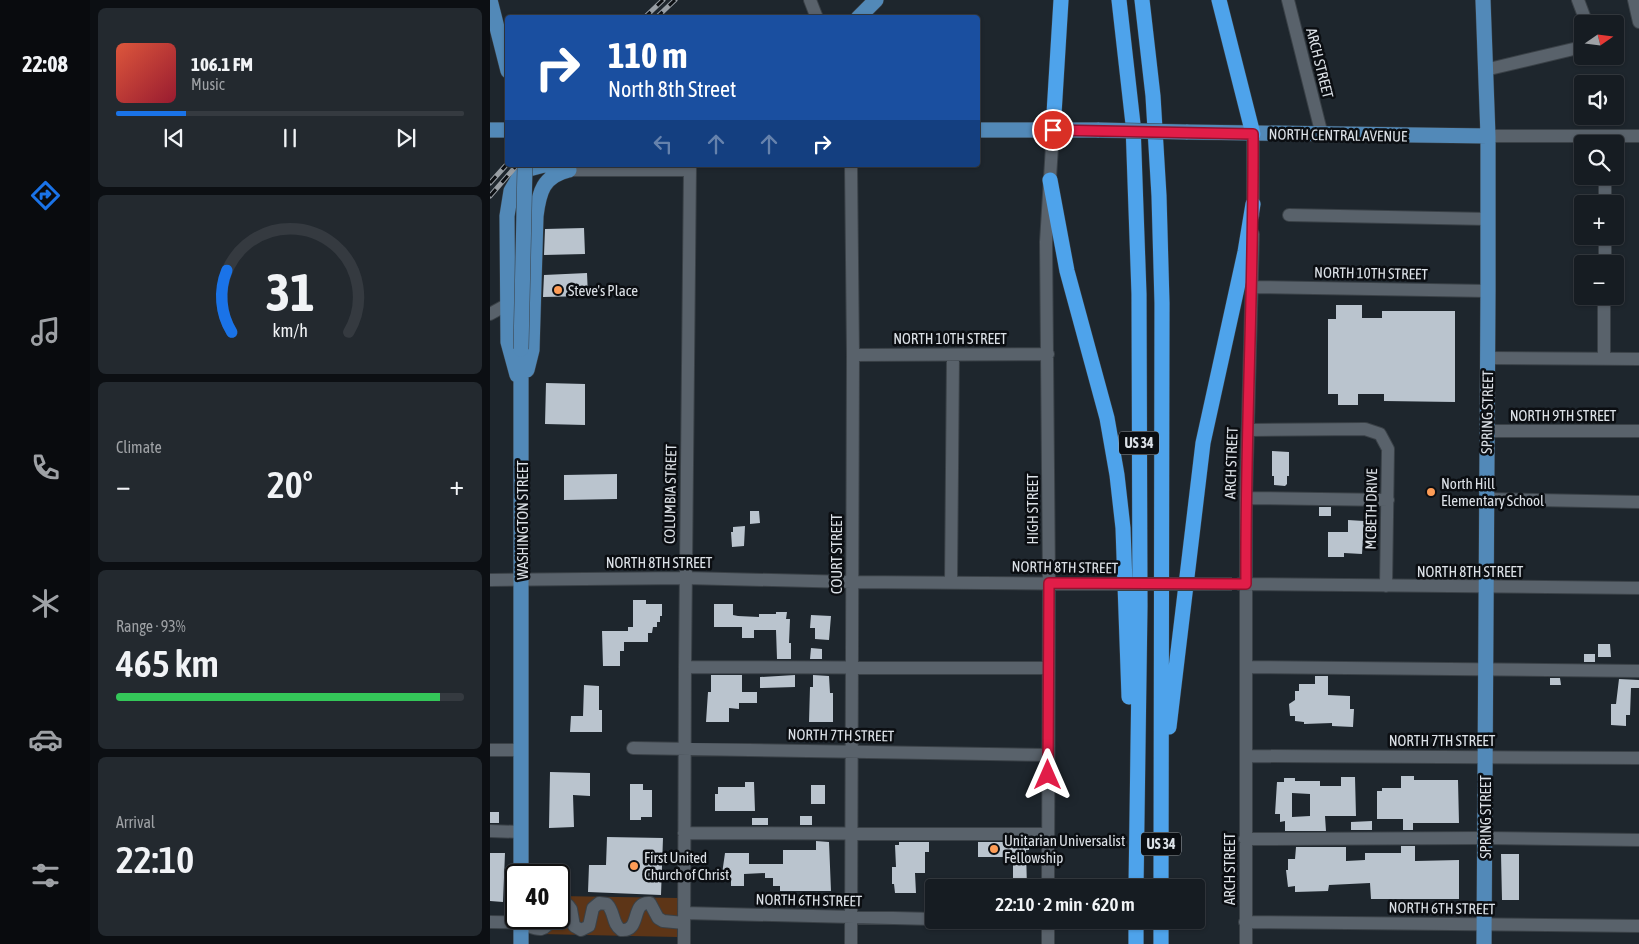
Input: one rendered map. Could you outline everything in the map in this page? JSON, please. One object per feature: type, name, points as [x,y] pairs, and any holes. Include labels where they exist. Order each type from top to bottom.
[{"type":"highway","points":[[1053,130],[1061,0]]},
{"type":"highway","name":"US 34","points":[[1119,0],[1134,124],[1137,210],[1140,606],[1136,879]]},
{"type":"highway","name":"US 34","points":[[1142,0],[1154,116],[1159,196],[1162,303],[1160,879]]},
{"type":"highway","points":[[1219,0],[1253,134]]},
{"type":"highway","points":[[1050,180],[1067,270],[1107,418],[1117,475],[1123,528],[1136,830]]},
{"type":"highway","points":[[1160,801],[1203,444],[1241,269],[1253,204]]},
{"type":"highway","points":[[1136,929],[1136,944]]},
{"type":"highway","points":[[1160,929],[1160,944]]},
{"type":"main road","points":[[490,0],[505,59]]},
{"type":"main road","points":[[861,15],[876,0]]},
{"type":"main road","name":"SPRING STREET","points":[[1483,0],[1488,136],[1484,944]]},
{"type":"main road","points":[[490,130],[505,130]]},
{"type":"main road","name":"NORTH CENTRAL AVENUE","points":[[980,130],[1488,136]]},
{"type":"main road","name":"WASHINGTON STREET","points":[[521,864],[521,391],[525,167]]},
{"type":"main road","points":[[521,391],[510,352],[507,216],[511,190],[519,177],[528,169],[536,167]]},
{"type":"main road","points":[[554,167],[569,170]]},
{"type":"main road","points":[[521,391],[532,350],[537,203],[540,192],[550,178],[569,170]]},
{"type":"main road","points":[[521,929],[521,944]]},
{"type":"street","points":[[810,0],[816,15]]},
{"type":"street","name":"ARCH STREET","points":[[1288,0],[1322,135]]},
{"type":"street","points":[[1578,0],[1584,15]]},
{"type":"street","points":[[1634,0],[1639,22]]},
{"type":"street","points":[[1485,70],[1574,49]]},
{"type":"street","name":"HIGH STREET","points":[[1048,879],[1049,583],[1046,242],[1053,130]]},
{"type":"street","name":"ARCH STREET","points":[[1246,944],[1246,498],[1253,287],[1253,134]]},
{"type":"street","name":"NORTH CENTRAL AVENUE","points":[[1488,136],[1574,139]]},
{"type":"street","name":"NORTH CENTRAL AVENUE","points":[[1624,138],[1639,136]]},
{"type":"street","name":"COURT STREET","points":[[850,944],[852,582],[851,167]]},
{"type":"street","points":[[569,170],[690,168]]},
{"type":"street","name":"COLUMBIA STREET","points":[[684,944],[684,748],[690,168]]},
{"type":"street","points":[[1289,215],[1488,219]]},
{"type":"street","name":"NORTH 10TH STREET","points":[[1253,287],[1488,291]]},
{"type":"street","points":[[490,314],[508,304]]},
{"type":"street","points":[[1604,305],[1604,358]]},
{"type":"street","name":"NORTH 10TH STREET","points":[[852,355],[1048,354]]},
{"type":"street","points":[[951,583],[952,355]]},
{"type":"street","points":[[1488,358],[1639,359]]},
{"type":"street","name":"MCBETH DRIVE","points":[[1249,430],[1365,429],[1380,434],[1388,449],[1386,586]]},
{"type":"street","name":"NORTH 9TH STREET","points":[[1487,431],[1639,431]]},
{"type":"street","points":[[1246,498],[1388,500]]},
{"type":"street","points":[[1486,499],[1639,502]]},
{"type":"street","name":"NORTH 8TH STREET","points":[[490,580],[686,578],[852,582],[1639,588]]},
{"type":"street","points":[[685,667],[1048,668]]},
{"type":"street","points":[[1246,667],[1639,670]]},
{"type":"street","name":"NORTH 7TH STREET","points":[[633,748],[1048,756]]},
{"type":"street","points":[[490,750],[522,750]]},
{"type":"street","name":"NORTH 7TH STREET","points":[[1246,756],[1639,758]]},
{"type":"street","points":[[490,831],[521,832]]},
{"type":"street","points":[[684,833],[1048,834]]},
{"type":"street","points":[[1245,839],[1484,838],[1639,840]]},
{"type":"street","name":"NORTH 6TH STREET","points":[[570,908],[574,926],[581,930],[589,926],[593,908],[599,903],[607,904],[611,907],[615,923],[621,930],[630,929],[633,926],[639,907],[646,902],[650,903],[658,918],[663,921],[684,918],[851,917],[925,919]]},
{"type":"street","points":[[490,922],[505,921]]},
{"type":"street","name":"NORTH 6TH STREET","points":[[1245,922],[1639,926]]},
{"type":"street","points":[[1048,929],[1048,944]]},
{"type":"shaded area","points":[[570,896],[678,898],[677,937],[539,934],[539,929],[570,929]]},
{"type":"building","points":[[584,228],[585,254],[544,255],[545,229]]},
{"type":"building","points":[[587,273],[588,296],[543,297],[544,275]]},
{"type":"building","points":[[1336,305],[1362,305],[1362,318],[1382,318],[1382,311],[1455,311],[1455,402],[1384,401],[1384,394],[1358,394],[1358,405],[1338,405],[1338,394],[1328,394],[1328,319],[1336,319]]},
{"type":"building","points":[[546,383],[585,384],[585,425],[545,424]]},
{"type":"building","points":[[1272,451],[1289,452],[1289,476],[1287,476],[1287,484],[1285,486],[1274,485]]},
{"type":"building","points":[[617,474],[617,499],[564,500],[564,475]]},
{"type":"building","points":[[1319,507],[1331,507],[1331,516],[1319,516]]},
{"type":"building","points":[[750,511],[759,511],[760,523],[750,524]]},
{"type":"building","points":[[1348,520],[1364,521],[1362,554],[1344,553],[1344,557],[1328,557],[1328,532],[1348,532]]},
{"type":"building","points":[[745,526],[744,546],[732,547],[731,532],[733,532],[733,527]]},
{"type":"building","points":[[633,600],[646,600],[646,604],[662,604],[660,622],[657,622],[657,627],[653,627],[652,633],[648,633],[648,642],[624,642],[624,651],[620,651],[620,666],[603,666],[602,631],[628,631],[628,627],[633,627]]},
{"type":"building","points":[[714,604],[733,604],[733,615],[738,616],[759,617],[759,614],[787,612],[786,619],[790,619],[789,643],[791,643],[791,659],[777,659],[776,630],[754,630],[754,638],[742,638],[742,627],[714,627]]},
{"type":"building","points":[[811,615],[831,616],[829,640],[815,639],[815,628],[810,628]]},
{"type":"building","points":[[1598,644],[1610,644],[1611,657],[1598,657]]},
{"type":"building","points":[[811,648],[822,649],[822,659],[810,659]]},
{"type":"building","points":[[1584,654],[1595,654],[1595,662],[1584,662]]},
{"type":"building","points":[[711,675],[742,675],[742,692],[757,692],[757,703],[739,703],[739,709],[729,708],[729,722],[706,722],[708,692],[711,692]]},
{"type":"building","points":[[795,675],[795,687],[760,688],[760,677]]},
{"type":"building","points":[[813,675],[829,676],[830,693],[833,693],[833,722],[809,722],[810,687],[813,687]]},
{"type":"building","points":[[1315,676],[1328,676],[1328,695],[1350,696],[1350,709],[1354,709],[1353,727],[1332,726],[1332,723],[1304,724],[1304,722],[1295,721],[1295,716],[1290,716],[1289,704],[1295,700],[1295,691],[1299,691],[1299,684],[1315,684]]},
{"type":"building","points":[[1550,678],[1560,678],[1561,685],[1550,685]]},
{"type":"building","points":[[1619,679],[1639,680],[1639,688],[1631,688],[1630,715],[1626,715],[1626,726],[1611,725],[1611,704],[1616,704]]},
{"type":"building","points":[[584,685],[599,686],[599,710],[602,710],[602,732],[570,732],[571,716],[583,716]]},
{"type":"building","points":[[550,772],[590,773],[590,796],[573,795],[574,827],[549,828]]},
{"type":"building","points":[[1401,776],[1414,776],[1414,780],[1458,780],[1459,823],[1413,823],[1413,830],[1403,830],[1403,819],[1377,819],[1377,791],[1382,791],[1382,788],[1401,788]]},
{"type":"building","points":[[1341,777],[1355,777],[1356,816],[1325,816],[1326,831],[1285,831],[1285,821],[1280,822],[1280,814],[1275,814],[1277,782],[1284,782],[1284,778],[1295,778],[1295,781],[1320,781],[1320,786],[1341,786]],"holes":[[[1292,793],[1310,794],[1310,816],[1292,817]]]},
{"type":"building","points":[[745,782],[754,782],[755,811],[715,811],[715,794],[718,794],[718,787],[745,787]]},
{"type":"building","points":[[630,784],[643,784],[643,790],[652,790],[652,817],[630,820]]},
{"type":"building","points":[[811,785],[825,785],[825,804],[811,804]]},
{"type":"building","points":[[490,812],[499,812],[499,823],[490,823]]},
{"type":"building","points":[[800,816],[812,816],[812,825],[800,825]]},
{"type":"building","points":[[752,818],[768,818],[768,825],[752,825]]},
{"type":"building","points":[[1372,821],[1372,830],[1351,830],[1351,822]]},
{"type":"building","name":"First United Church of Christ","points":[[607,837],[663,838],[661,895],[588,892],[589,865],[606,865]]},
{"type":"building","points":[[816,841],[829,842],[831,891],[780,891],[780,886],[773,886],[773,878],[765,878],[765,873],[744,874],[744,886],[731,886],[731,879],[727,879],[728,874],[722,874],[725,853],[749,853],[749,864],[783,864],[783,850],[816,850]]},
{"type":"building","points":[[899,842],[929,842],[929,852],[925,852],[925,873],[915,873],[916,893],[895,893],[894,884],[892,884],[892,867],[896,867],[895,845],[899,845]]},
{"type":"building","points":[[978,842],[1029,842],[1029,850],[1026,850],[1027,879],[1013,879],[1013,857],[978,857]]},
{"type":"building","points":[[1401,846],[1415,846],[1415,861],[1459,860],[1459,899],[1371,899],[1370,883],[1329,885],[1328,891],[1295,892],[1295,886],[1288,887],[1286,870],[1288,870],[1288,859],[1295,859],[1296,847],[1346,847],[1346,861],[1365,860],[1365,853],[1401,853]]},
{"type":"building","points":[[490,853],[505,853],[503,902],[490,901]]},
{"type":"building","points":[[1501,854],[1519,854],[1519,900],[1502,900]]},
{"type":"railway","points":[[647,15],[663,0]]},
{"type":"railway","points":[[659,15],[675,0]]},
{"type":"railway","points":[[490,183],[505,166]]},
{"type":"railway","points":[[490,196],[515,167]]},
{"type":"place","name":"Steve's Place","points":[[558,290]]},
{"type":"place","name":"North Hill Elementary School","points":[[1431,492]]},
{"type":"place","name":"Unitarian Universalist Fellowship","points":[[994,849]]},
{"type":"place","name":"First United Church of Christ","points":[[634,866]]},
{"type":"route","points":[[1048,775],[1049,583],[1246,584],[1246,498],[1253,287],[1253,134],[1053,130]]}]
